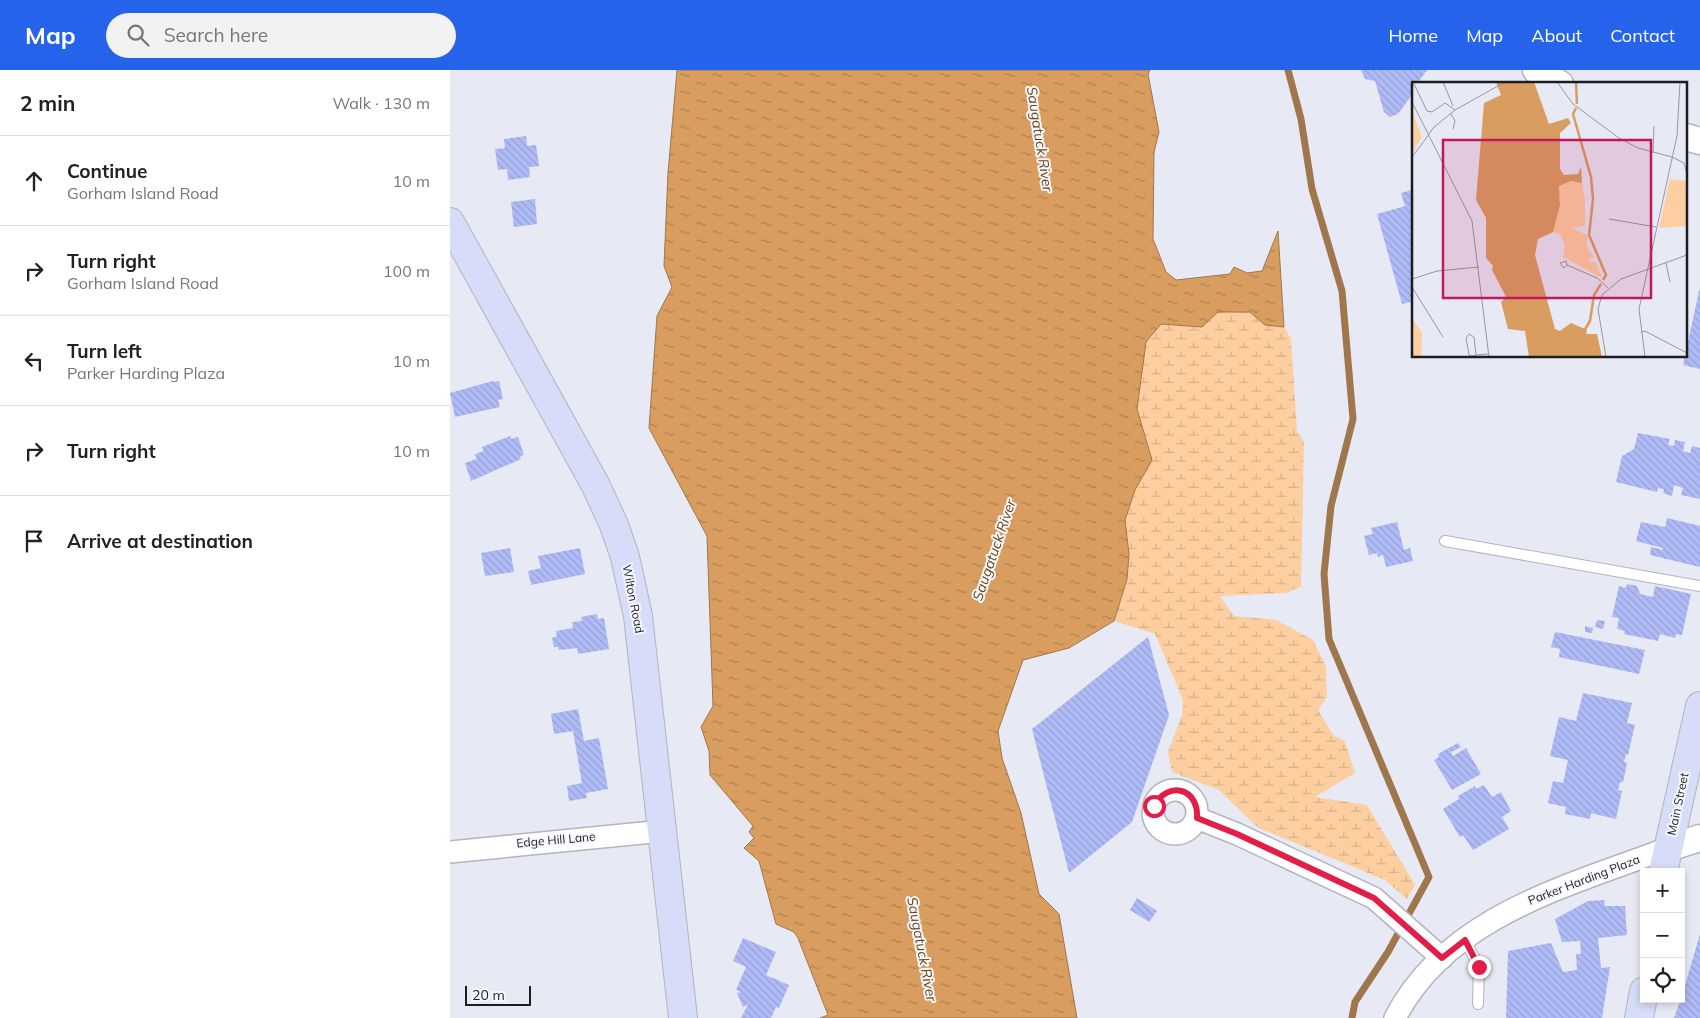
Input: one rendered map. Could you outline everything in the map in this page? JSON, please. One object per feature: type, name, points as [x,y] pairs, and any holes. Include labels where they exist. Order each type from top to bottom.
[{"type":"main road","name":"Wilton Road","points":[[450,222],[566,430],[606,507],[630,574],[638,616],[683,1018]]},
{"type":"main road","name":"Main Street","points":[[1666,860],[1700,706]]},
{"type":"main road","points":[[1640,1018],[1642,1003]]},
{"type":"street","points":[[1536,70],[1557,82]]},
{"type":"street","points":[[1197,818],[1237,834],[1374,898],[1442,958]]},
{"type":"street","name":"Edge Hill Lane","points":[[450,852],[663,831]]},
{"type":"street","points":[[1666,860],[1700,838]]},
{"type":"street","name":"Parker Harding Plaza","points":[[1395,1018],[1403,1003],[1442,958],[1487,924],[1523,903],[1558,888],[1666,860]]},
{"type":"lane","points":[[1445,541],[1700,586]]},
{"type":"lane","points":[[1465,940],[1479,967],[1478,1004]]},
{"type":"green space","points":[[1218,312],[1250,312],[1265,325],[1284,327],[1291,339],[1297,431],[1304,441],[1301,587],[1286,593],[1220,596],[1234,616],[1276,620],[1313,640],[1326,666],[1327,697],[1318,710],[1333,735],[1345,741],[1355,773],[1315,797],[1367,805],[1415,885],[1407,899],[1385,880],[1257,827],[1219,790],[1172,772],[1168,752],[1182,715],[1183,700],[1155,634],[1114,621],[1127,579],[1129,554],[1125,520],[1135,490],[1152,460],[1137,409],[1146,342],[1161,324],[1202,327]]},
{"type":"water","name":"Saugatuck River","points":[[677,70],[1150,70],[1148,74],[1159,132],[1154,152],[1153,239],[1166,272],[1176,280],[1230,274],[1234,267],[1247,273],[1262,271],[1278,231],[1284,327],[1265,325],[1250,312],[1218,312],[1202,327],[1161,324],[1146,342],[1137,409],[1152,460],[1135,490],[1125,520],[1129,554],[1127,579],[1114,621],[1069,648],[1023,660],[998,731],[1002,758],[1021,813],[1039,894],[1059,914],[1077,1018],[820,1018],[828,1015],[798,938],[794,932],[776,924],[759,861],[744,848],[754,838],[749,832],[753,826],[710,775],[709,751],[701,727],[713,706],[707,536],[649,428],[657,316],[672,287],[664,266],[668,173]]},
{"type":"building","points":[[1361,70],[1427,70],[1418,82],[1412,82],[1412,95],[1398,114],[1390,117],[1384,112],[1375,81],[1365,79]]},
{"type":"building","points":[[526,136],[527,146],[536,145],[539,166],[529,167],[530,177],[508,180],[507,169],[498,170],[495,149],[505,148],[504,139]]},
{"type":"building","points":[[1412,190],[1412,302],[1402,304],[1377,214],[1405,206],[1401,193]]},
{"type":"building","points":[[535,199],[537,224],[514,227],[511,202]]},
{"type":"building","points":[[1700,287],[1700,369],[1683,365],[1685,358],[1688,358],[1688,342]]},
{"type":"building","points":[[499,381],[503,399],[498,400],[500,407],[455,417],[450,393]]},
{"type":"building","points":[[1638,433],[1670,439],[1668,445],[1674,446],[1675,440],[1685,442],[1683,451],[1690,453],[1692,446],[1700,448],[1700,499],[1681,495],[1683,488],[1674,485],[1672,496],[1663,493],[1664,489],[1658,488],[1657,492],[1616,482],[1622,456],[1634,449]]},
{"type":"building","points":[[510,436],[511,439],[518,437],[524,455],[520,456],[521,459],[471,481],[465,463],[477,459],[475,454],[484,451],[482,447]]},
{"type":"building","points":[[1667,518],[1700,526],[1700,567],[1650,555],[1651,547],[1663,550],[1663,548],[1636,541],[1641,522],[1665,527]]},
{"type":"building","points":[[1397,522],[1404,550],[1410,548],[1413,561],[1386,567],[1383,555],[1378,557],[1377,553],[1369,555],[1364,536],[1373,534],[1371,528]]},
{"type":"building","points":[[510,548],[514,572],[485,576],[481,553]]},
{"type":"building","points":[[580,548],[585,574],[531,585],[528,571],[541,568],[538,556]]},
{"type":"building","points":[[1627,584],[1637,586],[1640,594],[1653,597],[1655,586],[1691,594],[1682,635],[1676,634],[1675,638],[1660,634],[1658,641],[1624,634],[1625,631],[1617,629],[1619,618],[1612,617],[1619,586],[1626,588]]},
{"type":"building","points":[[597,614],[598,619],[604,618],[609,649],[578,654],[577,648],[559,650],[558,647],[554,647],[552,638],[557,636],[556,631],[573,628],[572,622],[582,621],[581,617]]},
{"type":"building","points":[[1597,620],[1605,621],[1603,629],[1595,627]]},
{"type":"building","points":[[1585,626],[1593,628],[1592,633],[1585,632]]},
{"type":"building","points":[[1555,632],[1645,650],[1639,674],[1559,657],[1560,649],[1551,647]]},
{"type":"building","points":[[1148,637],[1169,715],[1132,822],[1069,873],[1032,729]]},
{"type":"building","points":[[1583,693],[1632,703],[1627,723],[1635,725],[1628,755],[1626,754],[1624,762],[1627,763],[1623,782],[1620,782],[1618,790],[1622,791],[1616,819],[1591,813],[1590,819],[1565,814],[1566,807],[1548,803],[1553,781],[1563,783],[1568,760],[1550,756],[1559,717],[1576,721]]},
{"type":"building","points":[[578,709],[584,741],[599,738],[608,789],[586,793],[587,798],[569,801],[567,786],[582,783],[573,731],[554,734],[551,714]]},
{"type":"building","points":[[1458,743],[1461,747],[1451,752],[1453,756],[1466,748],[1481,774],[1452,790],[1434,760],[1439,757],[1438,754]]},
{"type":"building","points":[[1484,785],[1492,797],[1501,792],[1511,811],[1502,817],[1509,829],[1473,850],[1463,835],[1460,837],[1443,809],[1459,799],[1458,796],[1475,786],[1476,789]]},
{"type":"building","points":[[1137,898],[1157,911],[1149,922],[1130,910]]},
{"type":"building","points":[[1604,900],[1605,906],[1625,906],[1627,935],[1598,938],[1601,968],[1610,967],[1602,1018],[1506,1018],[1508,951],[1551,943],[1563,972],[1577,970],[1576,954],[1581,954],[1580,941],[1562,942],[1555,919],[1588,901]]},
{"type":"building","points":[[1700,934],[1700,1018],[1674,1018],[1680,1003],[1685,1003],[1685,985]]},
{"type":"building","points":[[743,938],[776,952],[766,975],[789,985],[779,1008],[776,1007],[771,1018],[741,1018],[748,1004],[743,1007],[737,993],[741,992],[736,990],[746,967],[733,961]]},
{"type":"waterway","points":[[1288,70],[1301,119],[1312,189],[1342,291],[1353,419],[1331,506],[1324,574],[1329,639],[1429,877],[1388,952],[1355,1002],[1352,1018]]},
{"type":"route","points":[[1154,806],[1158,797],[1167,792],[1177,790],[1186,792],[1194,799],[1198,808],[1197,818],[1237,834],[1374,898],[1442,958],[1465,940],[1479,967]]}]
